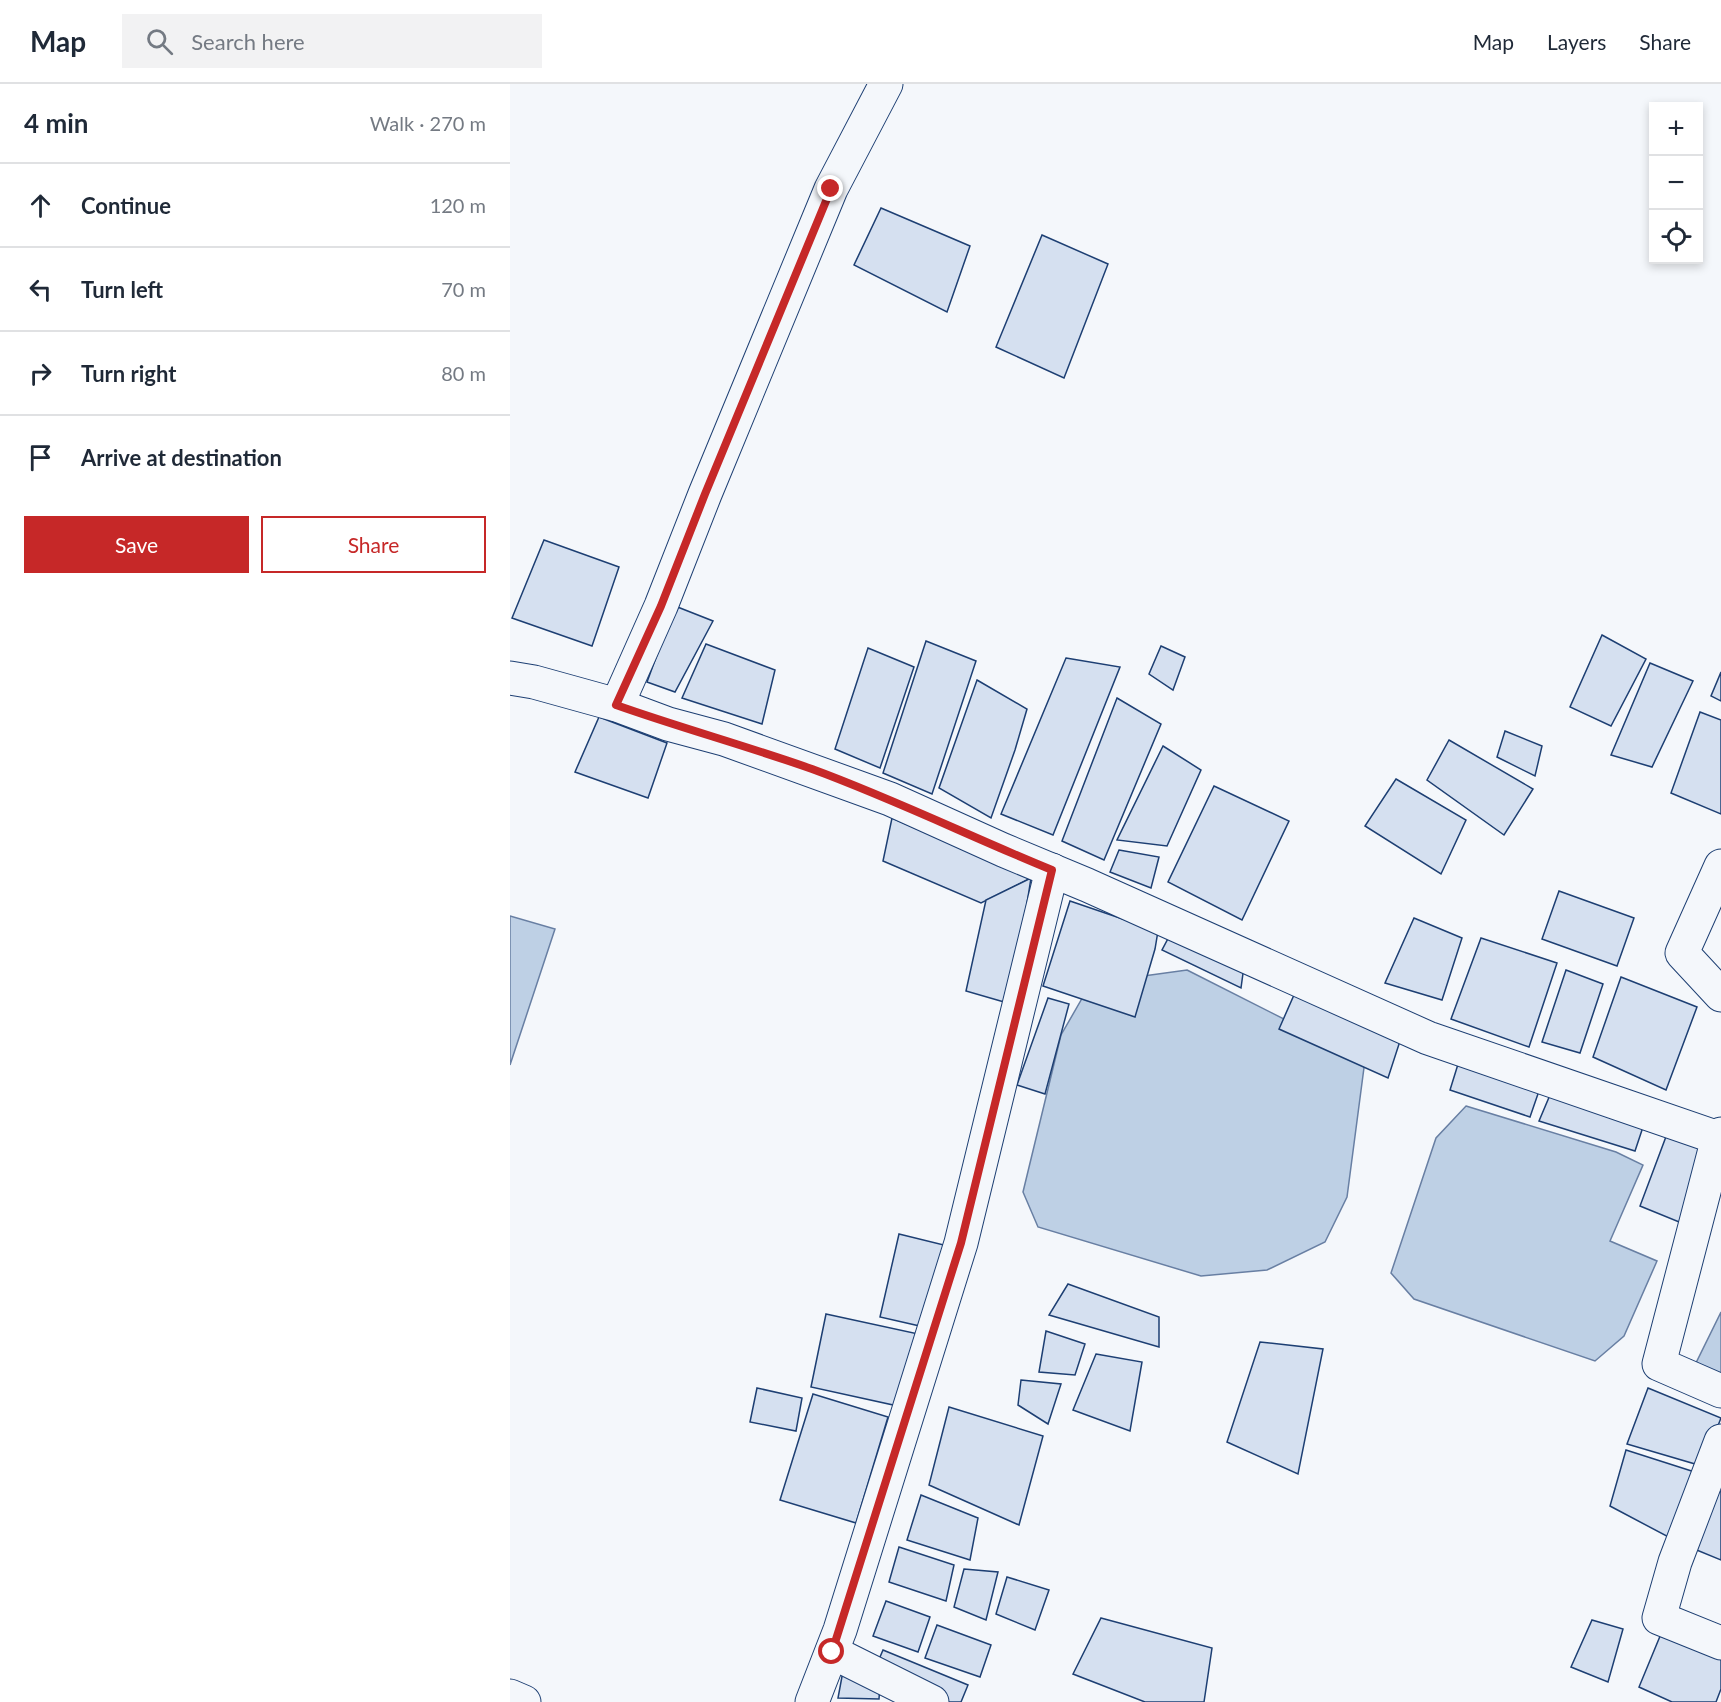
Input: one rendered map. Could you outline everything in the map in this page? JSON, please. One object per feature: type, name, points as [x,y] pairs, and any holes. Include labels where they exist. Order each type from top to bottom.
[{"type":"street","points":[[616,705],[661,606],[831,189],[886,84]]},
{"type":"street","points":[[510,678],[534,682],[616,705],[668,724],[724,739],[890,799],[1428,1038],[1719,1136],[1659,1364],[1721,1391]]},
{"type":"street","points":[[1721,867],[1682,952],[1721,995]]},
{"type":"street","points":[[812,1702],[832,1652],[961,1243],[1052,870]]},
{"type":"street","points":[[1721,1441],[1714,1477],[1675,1562],[1659,1618],[1721,1643]]},
{"type":"street","points":[[832,1652],[932,1702]]},
{"type":"street","points":[[510,1696],[524,1702]]},
{"type":"water","points":[[510,916],[555,929],[510,1065]]},
{"type":"water","points":[[1187,970],[1365,1060],[1347,1197],[1325,1242],[1267,1270],[1201,1276],[1038,1227],[1023,1192],[1061,1035],[1084,995],[1107,981]]},
{"type":"water","points":[[1466,1106],[1616,1152],[1643,1165],[1610,1241],[1657,1261],[1624,1336],[1595,1361],[1414,1299],[1391,1273],[1436,1138]]},
{"type":"water","points":[[1721,1312],[1721,1381],[1694,1367]]},
{"type":"building","points":[[881,208],[970,246],[947,312],[854,265]]},
{"type":"building","points":[[1042,235],[1108,264],[1064,378],[996,347]]},
{"type":"building","points":[[544,540],[619,567],[592,646],[512,618]]},
{"type":"building","points":[[675,606],[713,621],[675,692],[647,682]]},
{"type":"building","points":[[1602,635],[1646,659],[1611,726],[1570,707]]},
{"type":"building","points":[[926,641],[976,661],[932,794],[883,773]]},
{"type":"building","points":[[706,644],[775,670],[762,724],[682,698]]},
{"type":"building","points":[[1161,646],[1185,657],[1173,690],[1149,674]]},
{"type":"building","points":[[868,648],[914,667],[880,768],[835,749]]},
{"type":"building","points":[[1066,658],[1120,667],[1053,835],[1001,814]]},
{"type":"building","points":[[1650,663],[1693,681],[1652,767],[1611,755]]},
{"type":"building","points":[[1721,672],[1721,701],[1711,696]]},
{"type":"building","points":[[977,680],[1027,709],[991,818],[939,788]]},
{"type":"building","points":[[1117,698],[1161,724],[1104,860],[1062,841]]},
{"type":"building","points":[[1700,712],[1721,720],[1721,814],[1671,793]]},
{"type":"building","points":[[599,717],[667,743],[648,798],[575,772]]},
{"type":"building","points":[[1505,731],[1542,746],[1535,776],[1497,757]]},
{"type":"building","points":[[1449,740],[1533,789],[1504,835],[1427,780]]},
{"type":"building","points":[[1163,746],[1201,770],[1167,846],[1117,840]]},
{"type":"building","points":[[1396,779],[1466,820],[1441,874],[1365,826]]},
{"type":"building","points":[[1214,786],[1289,821],[1242,920],[1168,882]]},
{"type":"building","points":[[892,818],[1031,878],[981,903],[883,861]]},
{"type":"building","points":[[1119,850],[1159,857],[1151,888],[1110,872]]},
{"type":"building","points":[[1031,878],[1011,1004],[966,991],[986,900]]},
{"type":"building","points":[[1559,891],[1634,918],[1617,966],[1542,939]]},
{"type":"building","points":[[1070,901],[1158,931],[1135,1017],[1043,986]]},
{"type":"building","points":[[1414,918],[1462,938],[1442,1000],[1385,983]]},
{"type":"building","points":[[1171,933],[1244,966],[1241,988],[1162,950]]},
{"type":"building","points":[[1481,938],[1557,963],[1529,1047],[1451,1019]]},
{"type":"building","points":[[1566,970],[1603,984],[1580,1053],[1542,1042]]},
{"type":"building","points":[[1621,977],[1697,1007],[1666,1090],[1593,1057]]},
{"type":"building","points":[[1294,995],[1401,1038],[1388,1078],[1279,1029]]},
{"type":"building","points":[[1048,998],[1069,1004],[1045,1094],[1017,1085]]},
{"type":"building","points":[[1459,1061],[1540,1088],[1530,1117],[1450,1090]]},
{"type":"building","points":[[1550,1095],[1643,1127],[1635,1151],[1539,1121]]},
{"type":"building","points":[[1667,1134],[1702,1146],[1684,1224],[1640,1206]]},
{"type":"building","points":[[899,1234],[952,1247],[933,1329],[880,1317]]},
{"type":"building","points":[[1068,1284],[1159,1317],[1159,1347],[1049,1315]]},
{"type":"building","points":[[826,1314],[923,1335],[907,1408],[811,1387]]},
{"type":"building","points":[[1046,1331],[1085,1344],[1075,1375],[1039,1372]]},
{"type":"building","points":[[1260,1342],[1323,1349],[1298,1474],[1227,1442]]},
{"type":"building","points":[[1096,1354],[1142,1362],[1130,1431],[1073,1410]]},
{"type":"building","points":[[1021,1380],[1061,1384],[1048,1424],[1018,1405]]},
{"type":"building","points":[[757,1388],[802,1398],[796,1431],[750,1422]]},
{"type":"building","points":[[1648,1388],[1721,1418],[1702,1466],[1627,1444]]},
{"type":"building","points":[[813,1394],[888,1417],[856,1523],[780,1500]]},
{"type":"building","points":[[949,1407],[1043,1436],[1019,1525],[929,1485]]},
{"type":"building","points":[[1626,1450],[1701,1474],[1676,1541],[1610,1506]]},
{"type":"building","points":[[1713,1489],[1721,1492],[1721,1560],[1687,1546]]},
{"type":"building","points":[[921,1495],[978,1518],[970,1560],[907,1540]]},
{"type":"building","points":[[899,1547],[954,1565],[946,1601],[889,1582]]},
{"type":"building","points":[[964,1569],[998,1572],[986,1620],[954,1607]]},
{"type":"building","points":[[1007,1577],[1049,1590],[1035,1630],[996,1614]]},
{"type":"building","points":[[886,1601],[930,1617],[918,1652],[873,1636]]},
{"type":"building","points":[[1101,1618],[1212,1648],[1204,1702],[1145,1702],[1073,1674]]},
{"type":"building","points":[[1592,1620],[1623,1629],[1608,1682],[1571,1667]]},
{"type":"building","points":[[937,1625],[991,1645],[980,1677],[925,1658]]},
{"type":"building","points":[[1663,1629],[1721,1655],[1721,1689],[1716,1702],[1672,1702],[1639,1687]]},
{"type":"building","points":[[883,1650],[968,1685],[961,1702],[929,1702],[871,1678]]},
{"type":"building","points":[[843,1671],[880,1684],[879,1699],[838,1698]]},
{"type":"route","points":[[831,189],[661,606],[616,705],[668,724],[724,739],[812,769],[890,799],[1052,870],[961,1243],[832,1652]]}]
